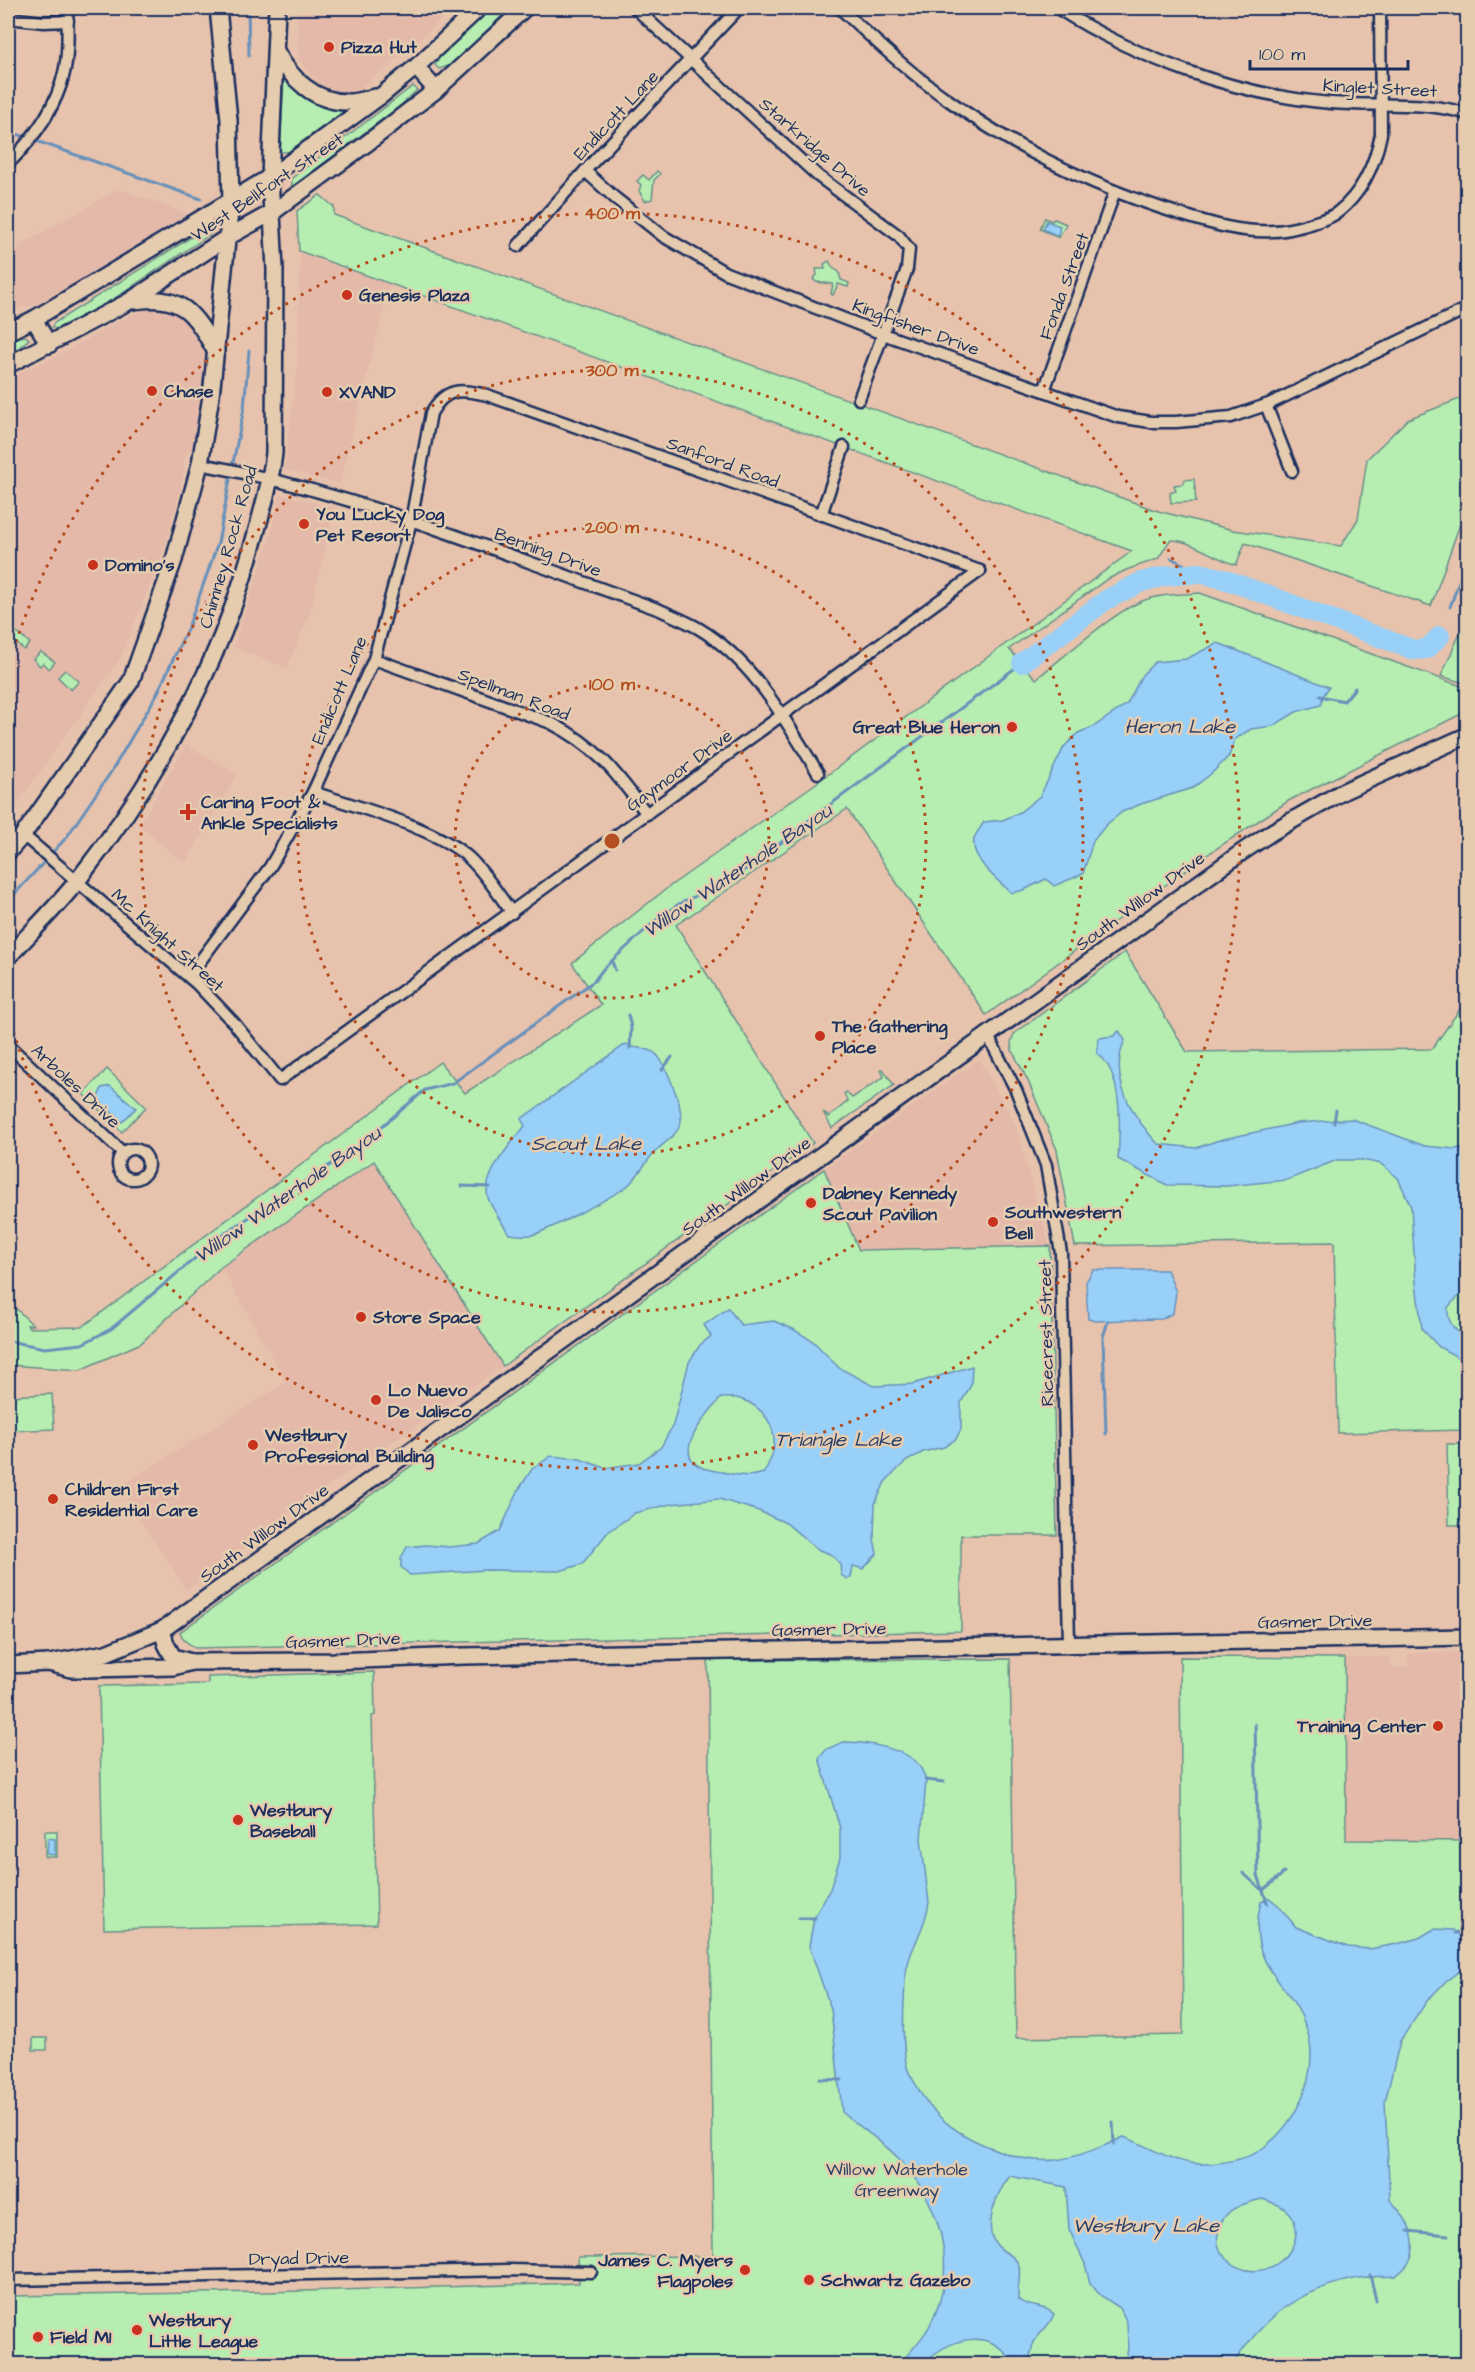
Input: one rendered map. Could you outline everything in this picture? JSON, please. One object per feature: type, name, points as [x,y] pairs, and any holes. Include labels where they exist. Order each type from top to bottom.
[{"type":"main road","points":[[8,852],[29,840],[131,681],[174,560],[200,464],[216,352],[231,202],[229,120],[218,8]]},
{"type":"main road","name":"Chimney Rock Road","points":[[8,957],[143,788],[179,729],[206,677],[240,588],[271,478],[275,432],[273,212],[270,177],[277,8]]},
{"type":"main road","name":"West Bellfort Street","points":[[8,332],[34,319],[270,177],[382,95],[416,67],[479,8]]},
{"type":"main road","name":"West Bellfort Street","points":[[8,365],[128,302],[228,237],[273,212],[436,90],[525,8]]},
{"type":"main road","points":[[275,49],[286,69],[317,95],[333,101],[350,102],[382,95]]},
{"type":"main road","points":[[416,67],[436,90]]},
{"type":"main road","points":[[128,302],[155,298],[170,300],[186,308],[202,328],[216,352]]},
{"type":"main road","points":[[34,319],[49,345]]},
{"type":"main road","name":"South Willow Drive","points":[[49,1663],[106,1653],[162,1630],[987,1034],[1272,832],[1344,790],[1467,735]]},
{"type":"main road","points":[[162,1630],[173,1657],[191,1662]]},
{"type":"main road","name":"Gasmer Drive","points":[[8,1665],[49,1663],[80,1669],[173,1667],[191,1662],[334,1661],[488,1655],[1467,1637]]},
{"type":"street","points":[[8,164],[38,131],[57,94],[65,72],[67,8]]},
{"type":"street","name":"Starkridge Drive","points":[[635,8],[818,176],[899,236],[909,249],[907,269],[883,334]]},
{"type":"street","name":"Endicott Lane","points":[[518,246],[585,171],[739,8]]},
{"type":"street","points":[[840,8],[906,68],[951,102],[1062,168],[1115,191],[1194,219],[1244,230],[1273,231],[1296,228],[1336,214],[1353,197],[1366,178],[1378,150],[1381,134],[1380,8]]},
{"type":"street","name":"Kinglet Street","points":[[1057,8],[1132,48],[1207,77],[1251,90],[1330,103],[1432,106],[1467,114]]},
{"type":"street","points":[[8,18],[44,22],[68,21]]},
{"type":"street","name":"Kingfisher Drive","points":[[585,171],[663,236],[726,273],[883,334],[1118,417],[1151,422],[1231,417],[1266,405],[1467,308]]},
{"type":"street","name":"Fonda Street","points":[[1044,391],[1115,191]]},
{"type":"street","points":[[859,399],[883,334]]},
{"type":"street","name":"Endicott Lane","points":[[189,976],[270,867],[314,792],[374,659],[411,521],[431,413],[437,401],[453,391]]},
{"type":"street","name":"Sanford Road","points":[[453,391],[470,391],[487,395],[980,572]]},
{"type":"street","points":[[1266,405],[1292,471]]},
{"type":"street","points":[[821,515],[844,447]]},
{"type":"street","name":"Benning Drive","points":[[200,464],[271,478],[326,493],[660,610],[698,627],[744,664],[782,715],[818,773]]},
{"type":"street","name":"Gaymoor Drive","points":[[280,1080],[980,572]]},
{"type":"street","name":"Spellman Road","points":[[374,659],[551,723],[568,732],[592,749],[612,768],[647,814]]},
{"type":"street","points":[[314,792],[428,833],[452,845],[483,872],[512,913]]},
{"type":"street","name":"Mc Knight Street","points":[[29,840],[189,976],[234,1023],[280,1080]]},
{"type":"street","name":"Ricecrest Street","points":[[987,1034],[1016,1089],[1046,1166],[1061,1253],[1069,1645]]},
{"type":"street","name":"Arboles Drive","points":[[8,1045],[122,1152]]},
{"type":"street","name":"Dryad Drive","points":[[8,2280],[509,2270],[591,2272]]},
{"type":"shaded area","points":[[297,8],[455,8],[358,91],[341,92],[321,86],[305,69],[298,57]]},
{"type":"shaded area","points":[[119,189],[188,214],[76,282],[32,306],[8,313],[8,252]]},
{"type":"shaded area","points":[[300,253],[390,283],[340,484],[284,469],[297,370]]},
{"type":"shaded area","points":[[151,304],[172,306],[188,316],[205,342],[208,359],[195,450],[185,454],[184,473],[166,546],[119,661],[8,817],[8,378],[60,354]]},
{"type":"shaded area","points":[[280,494],[335,508],[310,612],[287,668],[233,647],[269,541]]},
{"type":"shaded area","points":[[186,745],[238,774],[185,863],[139,826]]},
{"type":"shaded area","points":[[979,1059],[1015,1124],[1050,1246],[859,1250],[824,1169]]},
{"type":"shaded area","points":[[374,1161],[503,1366],[343,1476],[186,1590],[119,1487],[286,1382],[221,1267]]},
{"type":"shaded area","points":[[1467,1652],[1467,1840],[1346,1840],[1345,1658],[1390,1657],[1391,1668],[1408,1667],[1408,1653]]},
{"type":"green space","points":[[492,8],[510,8],[452,65],[439,69],[435,65],[441,55]]},
{"type":"green space","points":[[288,77],[351,106],[288,152],[280,152],[284,78]]},
{"type":"green space","points":[[413,86],[417,90],[400,106],[292,187],[292,178]]},
{"type":"green space","points":[[657,171],[660,174],[654,180],[652,199],[645,201],[639,191],[641,185],[637,181],[643,175],[649,180]]},
{"type":"green space","points":[[320,195],[334,207],[334,215],[1158,511],[1233,530],[1341,546],[1358,519],[1367,459],[1408,419],[1467,396],[1467,504],[1431,606],[1245,543],[1236,565],[1194,546],[1170,540],[1158,559],[1106,580],[1009,649],[1036,679],[1089,635],[1133,605],[1159,597],[1200,593],[1467,688],[1467,711],[1290,800],[1211,852],[986,1015],[847,809],[676,925],[813,1143],[503,1366],[374,1161],[221,1267],[141,1343],[80,1370],[8,1365],[8,1301],[33,1325],[27,1325],[30,1328],[82,1327],[440,1062],[465,1093],[601,1005],[572,963],[670,886],[815,784],[1132,551],[299,251],[297,211]]},
{"type":"green space","points":[[1045,218],[1066,224],[1059,238],[1040,229]]},
{"type":"green space","points":[[209,226],[212,233],[91,314],[55,329],[52,327],[54,323]]},
{"type":"green space","points":[[829,261],[839,272],[841,280],[849,283],[848,287],[838,284],[833,295],[831,294],[833,284],[816,282],[813,279],[817,275],[816,269],[825,269],[824,264]]},
{"type":"green space","points":[[25,336],[29,339],[8,357],[8,340]]},
{"type":"green space","points":[[1194,479],[1196,502],[1171,503],[1170,493],[1176,491],[1174,485],[1183,484],[1184,480]]},
{"type":"green space","points":[[1467,618],[1468,684],[1441,676]]},
{"type":"green space","points":[[17,633],[30,643],[24,650],[11,638]]},
{"type":"green space","points":[[41,652],[55,662],[49,669],[43,663],[40,666],[33,659]]},
{"type":"green space","points":[[65,670],[79,681],[71,690],[58,677]]},
{"type":"green space","points":[[1125,952],[1187,1052],[1432,1049],[1467,999],[1467,1430],[1338,1433],[1334,1242],[1075,1246],[1057,1150],[1028,1081],[1012,1050],[1011,1042],[1014,1034]]},
{"type":"green space","points":[[107,1069],[146,1107],[122,1132],[83,1094]]},
{"type":"green space","points":[[881,1069],[894,1085],[832,1128],[823,1112],[829,1117],[848,1101],[844,1094],[846,1092],[852,1098],[884,1077]]},
{"type":"green space","points":[[824,1169],[859,1250],[1050,1246],[1057,1535],[961,1535],[961,1631],[195,1648],[184,1640],[180,1632]]},
{"type":"green space","points":[[52,1394],[54,1429],[8,1431],[8,1396]]},
{"type":"green space","points":[[1447,1444],[1467,1444],[1467,1525],[1449,1525]]},
{"type":"green space","name":"Willow Waterhole Greenway","points":[[1180,1657],[1345,1658],[1346,1840],[1467,1841],[1467,2364],[8,2364],[8,2296],[267,2292],[579,2283],[578,2257],[713,2256],[708,1660],[1010,1659],[1016,2038],[1183,2035]]},
{"type":"green space","name":"Westbury Baseball","points":[[374,1672],[375,1715],[372,1716],[377,1924],[104,1929],[99,1686],[208,1684],[208,1677]]},
{"type":"green space","points":[[45,1831],[57,1831],[57,1857],[45,1857]]},
{"type":"green space","points":[[33,2038],[47,2038],[47,2050],[33,2050]]},
{"type":"water","points":[[1047,221],[1060,226],[1058,236],[1043,229]]},
{"type":"water","name":"Heron Lake","points":[[1218,643],[1329,687],[1323,696],[1321,705],[1296,712],[1273,726],[1251,729],[1235,739],[1229,756],[1193,788],[1122,812],[1106,825],[1093,841],[1083,874],[1054,886],[1046,879],[1012,893],[1000,883],[981,862],[974,847],[974,839],[984,822],[1003,820],[1020,812],[1040,796],[1064,747],[1078,733],[1093,727],[1127,704],[1142,675],[1155,662],[1186,659]]},
{"type":"water","points":[[1119,1031],[1125,1040],[1120,1054],[1119,1068],[1125,1096],[1139,1121],[1158,1144],[1196,1148],[1219,1140],[1298,1123],[1352,1119],[1425,1146],[1455,1149],[1467,1147],[1467,1288],[1448,1307],[1448,1313],[1452,1326],[1467,1338],[1467,1360],[1439,1347],[1422,1329],[1416,1284],[1411,1207],[1398,1178],[1381,1164],[1362,1160],[1337,1160],[1287,1180],[1227,1186],[1167,1185],[1118,1159],[1119,1118],[1116,1087],[1106,1062],[1097,1053],[1099,1038],[1114,1036]]},
{"type":"water","name":"Scout Lake","points":[[626,1044],[652,1052],[660,1059],[673,1086],[679,1106],[680,1126],[651,1156],[638,1175],[620,1191],[539,1233],[509,1234],[490,1203],[487,1189],[499,1160],[525,1126],[521,1119]]},
{"type":"water","points":[[110,1086],[136,1108],[122,1122],[97,1099],[102,1088]]},
{"type":"water","points":[[1093,1270],[1167,1270],[1176,1292],[1173,1313],[1162,1319],[1095,1321],[1088,1319],[1086,1282]]},
{"type":"water","name":"Triangle Lake","points":[[728,1308],[741,1325],[774,1321],[814,1342],[839,1368],[874,1386],[913,1384],[972,1366],[971,1385],[961,1403],[961,1429],[956,1439],[944,1447],[923,1452],[905,1462],[885,1482],[875,1504],[874,1538],[877,1554],[863,1569],[853,1566],[851,1578],[847,1579],[841,1575],[840,1564],[832,1555],[817,1549],[786,1523],[759,1511],[719,1499],[671,1504],[635,1513],[608,1532],[582,1564],[560,1571],[486,1570],[410,1575],[401,1567],[401,1558],[407,1547],[426,1545],[450,1547],[478,1544],[500,1531],[519,1489],[532,1469],[551,1456],[580,1459],[605,1468],[639,1463],[661,1447],[673,1425],[689,1362],[700,1345],[711,1336],[704,1325]],"holes":[[[721,1398],[738,1398],[748,1402],[762,1412],[767,1419],[774,1442],[772,1457],[764,1473],[738,1475],[705,1469],[693,1462],[689,1454],[694,1433]]]},
{"type":"water","name":"Westbury Lake","points":[[843,1742],[880,1746],[907,1755],[923,1772],[926,1781],[921,1839],[929,1902],[906,1969],[903,2035],[907,2067],[922,2096],[939,2117],[960,2133],[1012,2155],[1026,2159],[1064,2159],[1124,2137],[1174,2159],[1206,2164],[1244,2158],[1263,2148],[1275,2137],[1296,2110],[1308,2079],[1311,2062],[1307,2030],[1300,2013],[1272,1972],[1259,1943],[1257,1925],[1261,1902],[1269,1898],[1278,1905],[1296,1927],[1348,1947],[1369,1949],[1397,1944],[1419,1938],[1434,1929],[1453,1930],[1466,1940],[1468,1960],[1465,1967],[1446,1981],[1427,2001],[1400,2041],[1385,2102],[1390,2200],[1406,2220],[1412,2236],[1412,2253],[1405,2268],[1396,2276],[1354,2279],[1316,2290],[1299,2298],[1270,2319],[1257,2332],[1233,2364],[1125,2364],[1128,2348],[1127,2323],[1120,2308],[1100,2295],[1090,2283],[1085,2264],[1069,2229],[1066,2187],[1010,2176],[993,2209],[992,2237],[999,2247],[1015,2259],[1019,2266],[1018,2299],[1054,2314],[1034,2342],[1028,2362],[1013,2364],[1004,2352],[993,2344],[982,2340],[970,2340],[957,2342],[945,2348],[923,2364],[899,2364],[920,2341],[939,2304],[943,2283],[942,2240],[927,2199],[902,2162],[842,2112],[831,2009],[809,1946],[814,1918],[830,1889],[840,1858],[840,1828],[819,1758],[827,1749]],"holes":[[[1262,2199],[1286,2210],[1294,2222],[1296,2236],[1282,2260],[1256,2271],[1241,2268],[1226,2258],[1219,2248],[1218,2236],[1221,2223],[1228,2213],[1244,2204]]]},
{"type":"water","points":[[48,1838],[55,1839],[55,1855],[47,1854]]},
{"type":"waterway","points":[[248,8],[249,56]]},
{"type":"waterway","points":[[8,131],[201,199]]},
{"type":"waterway","points":[[232,468],[244,408],[249,351]]},
{"type":"waterway","points":[[51,854],[66,838],[113,769],[157,694],[189,625],[218,543],[231,474]]},
{"type":"waterway","name":"Willow Waterhole Bayou","points":[[1450,607],[1468,556]]},
{"type":"waterway","points":[[1171,558],[1200,573]]},
{"type":"waterway","name":"Willow Waterhole Bayou","points":[[1022,663],[1106,600],[1141,582],[1166,576],[1200,573],[1227,580],[1414,650],[1427,649],[1440,636]]},
{"type":"waterway","points":[[1382,647],[1385,639]]},
{"type":"waterway","name":"Willow Waterhole Bayou","points":[[8,1341],[45,1348],[82,1344],[111,1329],[225,1233],[355,1149],[425,1090],[453,1083],[594,981],[604,968],[654,922],[679,904],[727,881],[757,862],[804,824],[1022,663]]},
{"type":"waterway","points":[[1320,696],[1344,701],[1355,688]]},
{"type":"waterway","points":[[8,901],[47,859]]},
{"type":"waterway","name":"Willow Waterhole Bayou","points":[[612,961],[615,970]]},
{"type":"waterway","points":[[628,1015],[631,1027],[630,1048]]},
{"type":"waterway","points":[[662,1070],[672,1057]]},
{"type":"waterway","points":[[1334,1123],[1336,1110]]},
{"type":"waterway","points":[[462,1186],[490,1187]]},
{"type":"waterway","points":[[1106,1434],[1103,1337],[1108,1321]]},
{"type":"waterway","points":[[1255,1724],[1258,1875],[1263,1890]]},
{"type":"waterway","points":[[925,1780],[944,1782]]},
{"type":"waterway","points":[[1243,1873],[1262,1890]]},
{"type":"waterway","points":[[1267,1903],[1263,1890],[1284,1873]]},
{"type":"waterway","points":[[799,1918],[815,1918]]},
{"type":"waterway","points":[[1455,1933],[1468,1931]]},
{"type":"waterway","points":[[820,2079],[842,2080]]},
{"type":"waterway","points":[[1113,2122],[1114,2144]]},
{"type":"waterway","points":[[1408,2231],[1448,2235]]},
{"type":"waterway","points":[[1370,2275],[1376,2300]]},
{"type":"place","name":"Pizza Hut","points":[[329,47]]},
{"type":"place","name":"Genesis Plaza","points":[[347,295]]},
{"type":"place","name":"Chase","points":[[152,391]]},
{"type":"place","name":"XVAND","points":[[327,392]]},
{"type":"place","name":"You Lucky Dog Pet Resort","points":[[304,524]]},
{"type":"place","name":"Domino's","points":[[93,565]]},
{"type":"place","name":"Great Blue Heron","points":[[1012,727]]},
{"type":"place","name":"Caring Foot & Ankle Specialists","points":[[188,812]]},
{"type":"place","name":"The Gathering Place","points":[[820,1036]]},
{"type":"place","name":"Dabney Kennedy Scout Pavilion","points":[[811,1203]]},
{"type":"place","name":"Southwestern Bell","points":[[993,1222]]},
{"type":"place","name":"Store Space","points":[[361,1317]]},
{"type":"place","name":"Lo Nuevo De Jalisco","points":[[376,1400]]},
{"type":"place","name":"Westbury Professional Building","points":[[253,1445]]},
{"type":"place","name":"Children First Residential Care","points":[[53,1499]]},
{"type":"place","name":"Training Center","points":[[1438,1726]]},
{"type":"place","name":"Westbury Baseball","points":[[238,1820]]},
{"type":"place","name":"James C. Myers Flagpoles","points":[[745,2270]]},
{"type":"place","name":"Schwartz Gazebo","points":[[809,2280]]},
{"type":"place","name":"Westbury Little League","points":[[137,2330]]},
{"type":"place","name":"Field M1","points":[[38,2337]]}]
